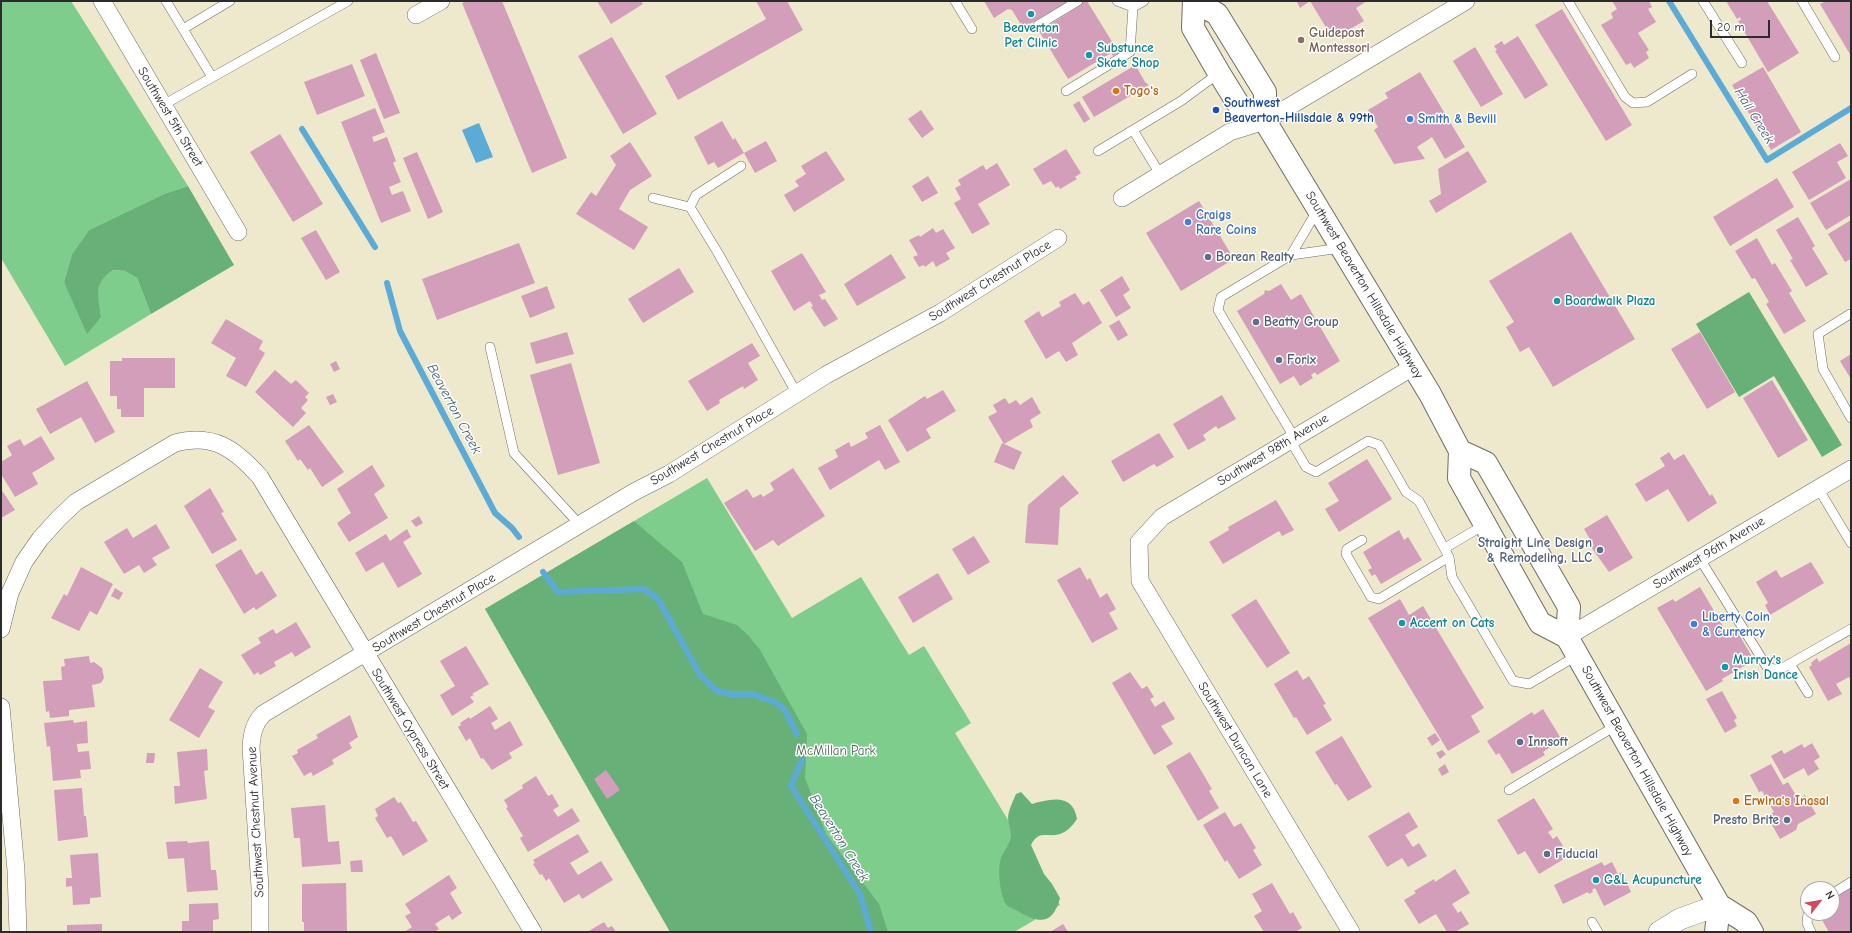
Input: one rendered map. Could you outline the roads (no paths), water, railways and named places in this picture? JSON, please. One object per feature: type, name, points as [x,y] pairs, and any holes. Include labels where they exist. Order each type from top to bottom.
[{"type":"main road","name":"Southwest Beaverton Hillsdale Highway","points":[[1265,121],[1266,92],[1217,14],[1194,1],[1193,28],[1219,73],[1240,107],[1265,121],[1413,367],[1460,451]]},
{"type":"main road","points":[[1460,451],[1486,463],[1569,607],[1567,637],[1540,623],[1459,478],[1460,451]]},
{"type":"main road","name":"Southwest Beaverton Hillsdale Highway","points":[[1567,637],[1719,905],[1746,922],[1752,932]]},
{"type":"main road","points":[[1716,932],[1719,905]]},
{"type":"street","name":"Southwest 5th Street","points":[[102,1],[238,232]]},
{"type":"street","points":[[418,9],[440,1]]},
{"type":"street","points":[[1122,198],[1230,132],[1265,121],[1466,1]]},
{"type":"street","name":"Southwest Chestnut Place","points":[[365,654],[634,492],[669,474],[826,375],[940,313],[1058,238]]},
{"type":"street","name":"Southwest 98th Avenue","points":[[1140,542],[1162,517],[1413,367]]},
{"type":"street","name":"Southwest Cypress Street","points":[[1,629],[10,593],[24,562],[40,539],[76,502],[175,443],[190,439],[219,444],[235,451],[260,477],[532,932]]},
{"type":"street","name":"Southwest 96th Avenue","points":[[1567,637],[1851,469]]},
{"type":"street","name":"Southwest Duncan Lane","points":[[1140,542],[1140,581],[1351,932]]},
{"type":"street","name":"Southwest Chestnut Avenue","points":[[260,932],[260,888],[251,747],[252,735],[256,722],[264,714],[365,654]]},
{"type":"street","points":[[1,707],[16,870],[18,932]]},
{"type":"street","points":[[1659,932],[1680,919],[1719,905]]},
{"type":"lane","points":[[166,1],[212,77]]},
{"type":"lane","points":[[183,29],[230,1]]},
{"type":"lane","points":[[163,105],[348,1]]},
{"type":"lane","points":[[955,1],[972,28]]},
{"type":"lane","points":[[1038,25],[1078,1]]},
{"type":"lane","points":[[1117,1],[1133,8]]},
{"type":"lane","points":[[1133,8],[1144,1]]},
{"type":"lane","points":[[1568,1],[1625,97],[1633,103],[1647,102],[1692,74]]},
{"type":"lane","points":[[1703,1],[1742,64]]},
{"type":"lane","points":[[1802,1],[1835,57]]},
{"type":"lane","points":[[1066,91],[1130,52],[1133,8]]},
{"type":"lane","points":[[1098,151],[1181,102],[1219,73]]},
{"type":"lane","points":[[1134,130],[1160,174]]},
{"type":"lane","points":[[690,208],[696,195],[741,166]]},
{"type":"lane","points":[[652,198],[690,208],[718,253],[797,394]]},
{"type":"lane","points":[[1291,254],[1318,209]]},
{"type":"lane","points":[[1341,248],[1291,254],[1221,296],[1218,310],[1292,439],[1306,467],[1316,472],[1368,441],[1379,444],[1406,492],[1419,501],[1449,557],[1452,577],[1513,681],[1529,684],[1578,656]]},
{"type":"lane","points":[[1850,314],[1818,334],[1822,370],[1851,418]]},
{"type":"lane","points":[[490,347],[514,453],[580,525]]},
{"type":"lane","points":[[1818,488],[1851,543]]},
{"type":"lane","points":[[1445,548],[1484,524]]},
{"type":"lane","points":[[1362,540],[1347,549],[1346,554],[1371,597],[1379,599],[1449,557]]},
{"type":"lane","points":[[1700,559],[1767,667],[1779,670],[1851,629]]},
{"type":"lane","points":[[1790,664],[1808,693]]},
{"type":"lane","points":[[1509,790],[1617,725]]},
{"type":"lane","points":[[1840,889],[1851,882]]},
{"type":"lane","points":[[1807,921],[1807,924],[1811,932]]},
{"type":"lane","points":[[1592,922],[1598,932]]},
{"type":"water","points":[[479,123],[493,157],[476,163],[462,130]]},
{"type":"waterway","name":"Hall Creek","points":[[1669,1],[1767,160],[1851,108]]},
{"type":"waterway","name":"Beaverton Creek","points":[[302,129],[375,247]]},
{"type":"waterway","name":"Beaverton Creek","points":[[387,283],[400,331],[495,513],[512,528],[519,537]]},
{"type":"waterway","name":"Beaverton Creek","points":[[543,572],[558,592],[644,589],[658,599],[700,675],[717,691],[730,694],[752,694],[775,702],[784,709],[797,734]]},
{"type":"waterway","name":"Beaverton Creek","points":[[802,760],[791,786],[860,894],[871,932]]},
{"type":"place","name":"Beaverton Pet Clinic","points":[[1031,14]]},
{"type":"place","name":"Guidepost Montessori","points":[[1301,40]]},
{"type":"place","name":"Substunce Skate Shop","points":[[1089,55]]},
{"type":"place","name":"Togo's","points":[[1116,91]]},
{"type":"place","name":"Southwest Beaverton-Hillsdale & 99th","points":[[1216,110]]},
{"type":"place","name":"Smith & Bevill","points":[[1410,119]]},
{"type":"place","name":"Craigs Rare Coins","points":[[1188,222]]},
{"type":"place","name":"Borean Realty","points":[[1208,257]]},
{"type":"place","name":"Boardwalk Plaza","points":[[1557,301]]},
{"type":"place","name":"Beatty Group","points":[[1256,322]]},
{"type":"place","name":"Forix","points":[[1279,360]]},
{"type":"place","name":"Straight Line Design & Remodeling, LLC","points":[[1600,550]]},
{"type":"place","name":"Accent on Cats","points":[[1402,623]]},
{"type":"place","name":"Liberty Coin & Currency","points":[[1694,624]]},
{"type":"place","name":"Murray's Irish Dance","points":[[1725,667]]},
{"type":"place","name":"Innsoft","points":[[1520,742]]},
{"type":"place","name":"Erwina's Inasal","points":[[1736,801]]},
{"type":"place","name":"Presto Brite","points":[[1787,820]]},
{"type":"place","name":"Fiducial","points":[[1547,854]]},
{"type":"place","name":"G&L Acupuncture","points":[[1596,880]]},
{"type":"park label","name":"McMillan Park","points":[[836,751]]}]
